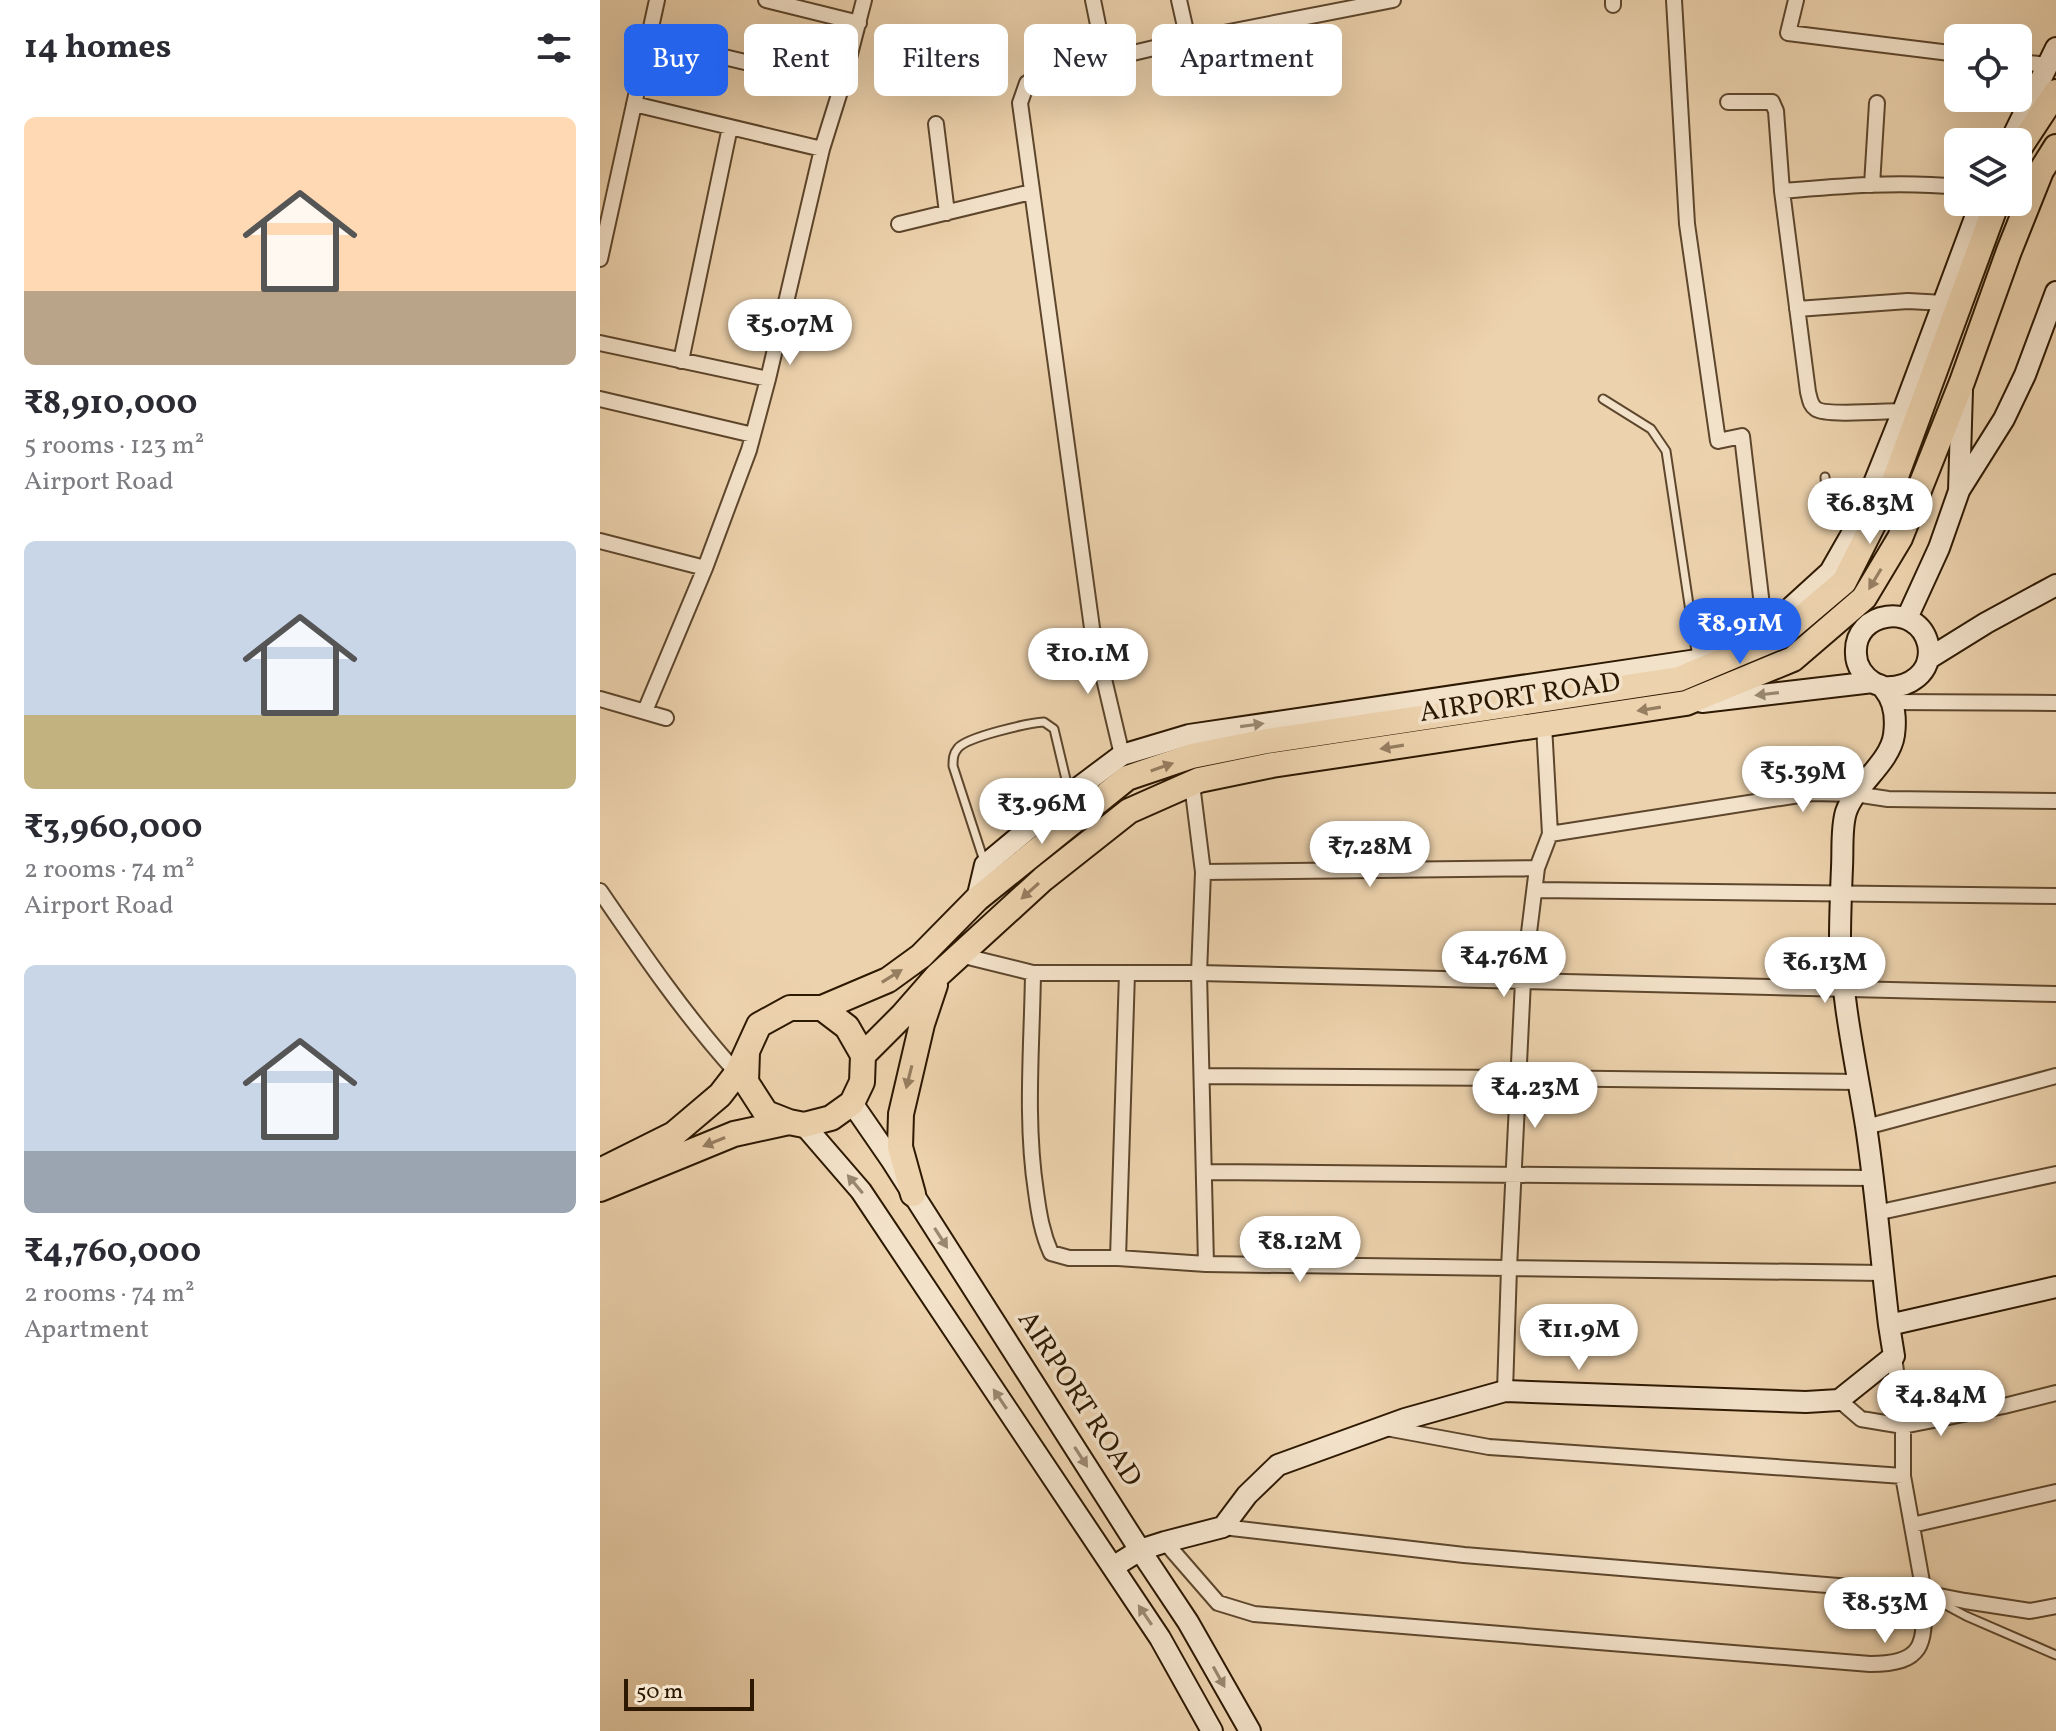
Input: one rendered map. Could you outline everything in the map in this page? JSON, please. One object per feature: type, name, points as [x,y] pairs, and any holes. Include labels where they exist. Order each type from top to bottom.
[{"type":"main road","points":[[2032,129],[2056,92]]},
{"type":"main road","name":"AIRPORT ROAD","points":[[863,1055],[938,975],[1043,879],[1129,811],[1199,780],[1272,765],[1686,703],[1793,659],[1852,624],[1900,538],[1962,382],[2009,251],[2041,171],[2056,147]]},
{"type":"main road","name":"AIRPORT ROAD","points":[[822,1008],[888,980],[921,956],[977,899],[1127,778],[1192,756],[1267,741],[1679,679],[1779,637],[1844,582],[1892,487],[1987,216]]},
{"type":"main road","points":[[1973,352],[1972,308],[2003,229],[1997,216]]},
{"type":"main road","points":[[913,1194],[900,1147],[901,1114],[922,1024],[938,975]]},
{"type":"main road","points":[[600,1171],[674,1134],[720,1095],[742,1063],[759,1025],[790,1008],[822,1008],[847,1027],[863,1055],[862,1082],[852,1103],[831,1118],[734,1134],[600,1189]]},
{"type":"main road","points":[[742,1063],[746,1082],[766,1113],[796,1124]]},
{"type":"street","points":[[651,24],[657,0]]},
{"type":"street","points":[[766,0],[859,23]]},
{"type":"street","points":[[858,27],[864,0]]},
{"type":"street","points":[[1093,0],[1098,24]]},
{"type":"street","points":[[1179,0],[1184,24]]},
{"type":"street","points":[[1270,24],[1393,0]]},
{"type":"street","points":[[1674,0],[1687,224],[1712,407],[1718,441],[1742,436],[1765,631]]},
{"type":"street","points":[[1796,0],[1788,33],[1944,52]]},
{"type":"street","points":[[2032,60],[2052,56]]},
{"type":"street","points":[[2017,128],[2052,56]]},
{"type":"street","points":[[1024,92],[1020,103],[1031,192],[1092,628],[1122,755]]},
{"type":"street","points":[[600,259],[636,96]]},
{"type":"street","points":[[645,711],[705,568],[753,435],[822,149],[839,96]]},
{"type":"street","points":[[1728,102],[1772,102],[1812,406],[1819,412],[1832,413],[1903,411]]},
{"type":"street","points":[[1872,185],[1877,103]]},
{"type":"street","points":[[634,104],[822,149]]},
{"type":"street","points":[[936,124],[947,213]]},
{"type":"street","points":[[681,361],[730,127]]},
{"type":"street","points":[[1782,191],[1872,185],[1944,186]]},
{"type":"street","points":[[899,224],[1031,192]]},
{"type":"street","points":[[977,899],[985,865],[1122,755],[1189,735],[1697,660],[1765,631],[1830,572],[1858,523],[1944,303],[1985,216]]},
{"type":"street","points":[[1907,618],[1939,548],[1959,491],[2004,419],[2025,375],[2056,292]]},
{"type":"street","points":[[1797,309],[1908,301],[1944,303]]},
{"type":"street","points":[[600,343],[768,379]]},
{"type":"street","points":[[1959,491],[1962,382]]},
{"type":"street","points":[[600,399],[753,435]]},
{"type":"street","points":[[600,541],[705,568]]},
{"type":"street","points":[[1928,659],[1986,623],[2050,592]]},
{"type":"street","points":[[1165,1542],[1218,1603],[1254,1614],[1870,1664],[1894,1664],[1908,1658],[1919,1648],[1924,1634],[1924,1593],[1903,1476],[1903,1426],[1873,1178],[1845,989],[1840,942],[1840,894],[1845,814],[1855,794],[1885,755],[1893,739],[1895,716],[1882,690],[1858,664],[1855,653],[1857,641],[1852,624],[1894,615],[1907,618],[1925,635],[1928,659],[1924,670],[1906,685],[1882,690],[1686,703]]},
{"type":"street","points":[[1882,690],[2056,703]]},
{"type":"street","points":[[600,699],[666,718]]},
{"type":"street","points":[[1505,1391],[1523,981],[1537,868],[1550,834],[1544,725]]},
{"type":"street","points":[[1192,784],[1203,872],[1199,973],[1206,1264]]},
{"type":"street","points":[[1550,834],[1812,793],[1888,799],[2056,801]]},
{"type":"street","points":[[1203,872],[1537,868]]},
{"type":"street","points":[[1536,890],[2056,896]]},
{"type":"street","points":[[600,891],[708,1042],[742,1063]]},
{"type":"street","points":[[960,955],[1033,973],[1199,973],[2056,994]]},
{"type":"street","points":[[1033,973],[1033,1170],[1042,1234],[1051,1253],[1069,1258],[1206,1264],[1883,1273]]},
{"type":"street","points":[[1118,1258],[1127,973]]},
{"type":"street","points":[[1202,1076],[1858,1082]]},
{"type":"street","points":[[1866,1127],[2056,1076]]},
{"type":"street","name":"AIRPORT ROAD","points":[[852,1103],[1188,1622],[1250,1731]]},
{"type":"street","points":[[796,1124],[861,1191],[1160,1638],[1212,1731]]},
{"type":"street","points":[[1204,1172],[1873,1178]]},
{"type":"street","points":[[1876,1213],[2056,1174]]},
{"type":"street","points":[[1889,1325],[2056,1287]]},
{"type":"street","points":[[1223,1527],[1247,1495],[1278,1465],[1405,1419],[1505,1391],[1806,1402],[1839,1400],[1894,1356]]},
{"type":"street","points":[[1839,1400],[1861,1419],[1903,1426],[2056,1393]]},
{"type":"street","points":[[1382,1427],[1489,1447],[1903,1476]]},
{"type":"street","points":[[1912,1525],[2056,1492]]},
{"type":"street","points":[[1113,1567],[1140,1550],[1223,1527],[1464,1555],[1924,1593],[2030,1611],[2056,1606]]},
{"type":"lane","points":[[1603,399],[1651,429],[1666,451],[1697,660]]},
{"type":"lane","points":[[1825,477],[1827,500],[1833,513],[1858,523]]},
{"type":"lane","points":[[985,865],[953,766],[953,755],[960,745],[1011,728],[1044,722],[1054,729],[1070,794]]},
{"type":"lane","points":[[1924,1593],[1966,1616],[2056,1655]]}]
